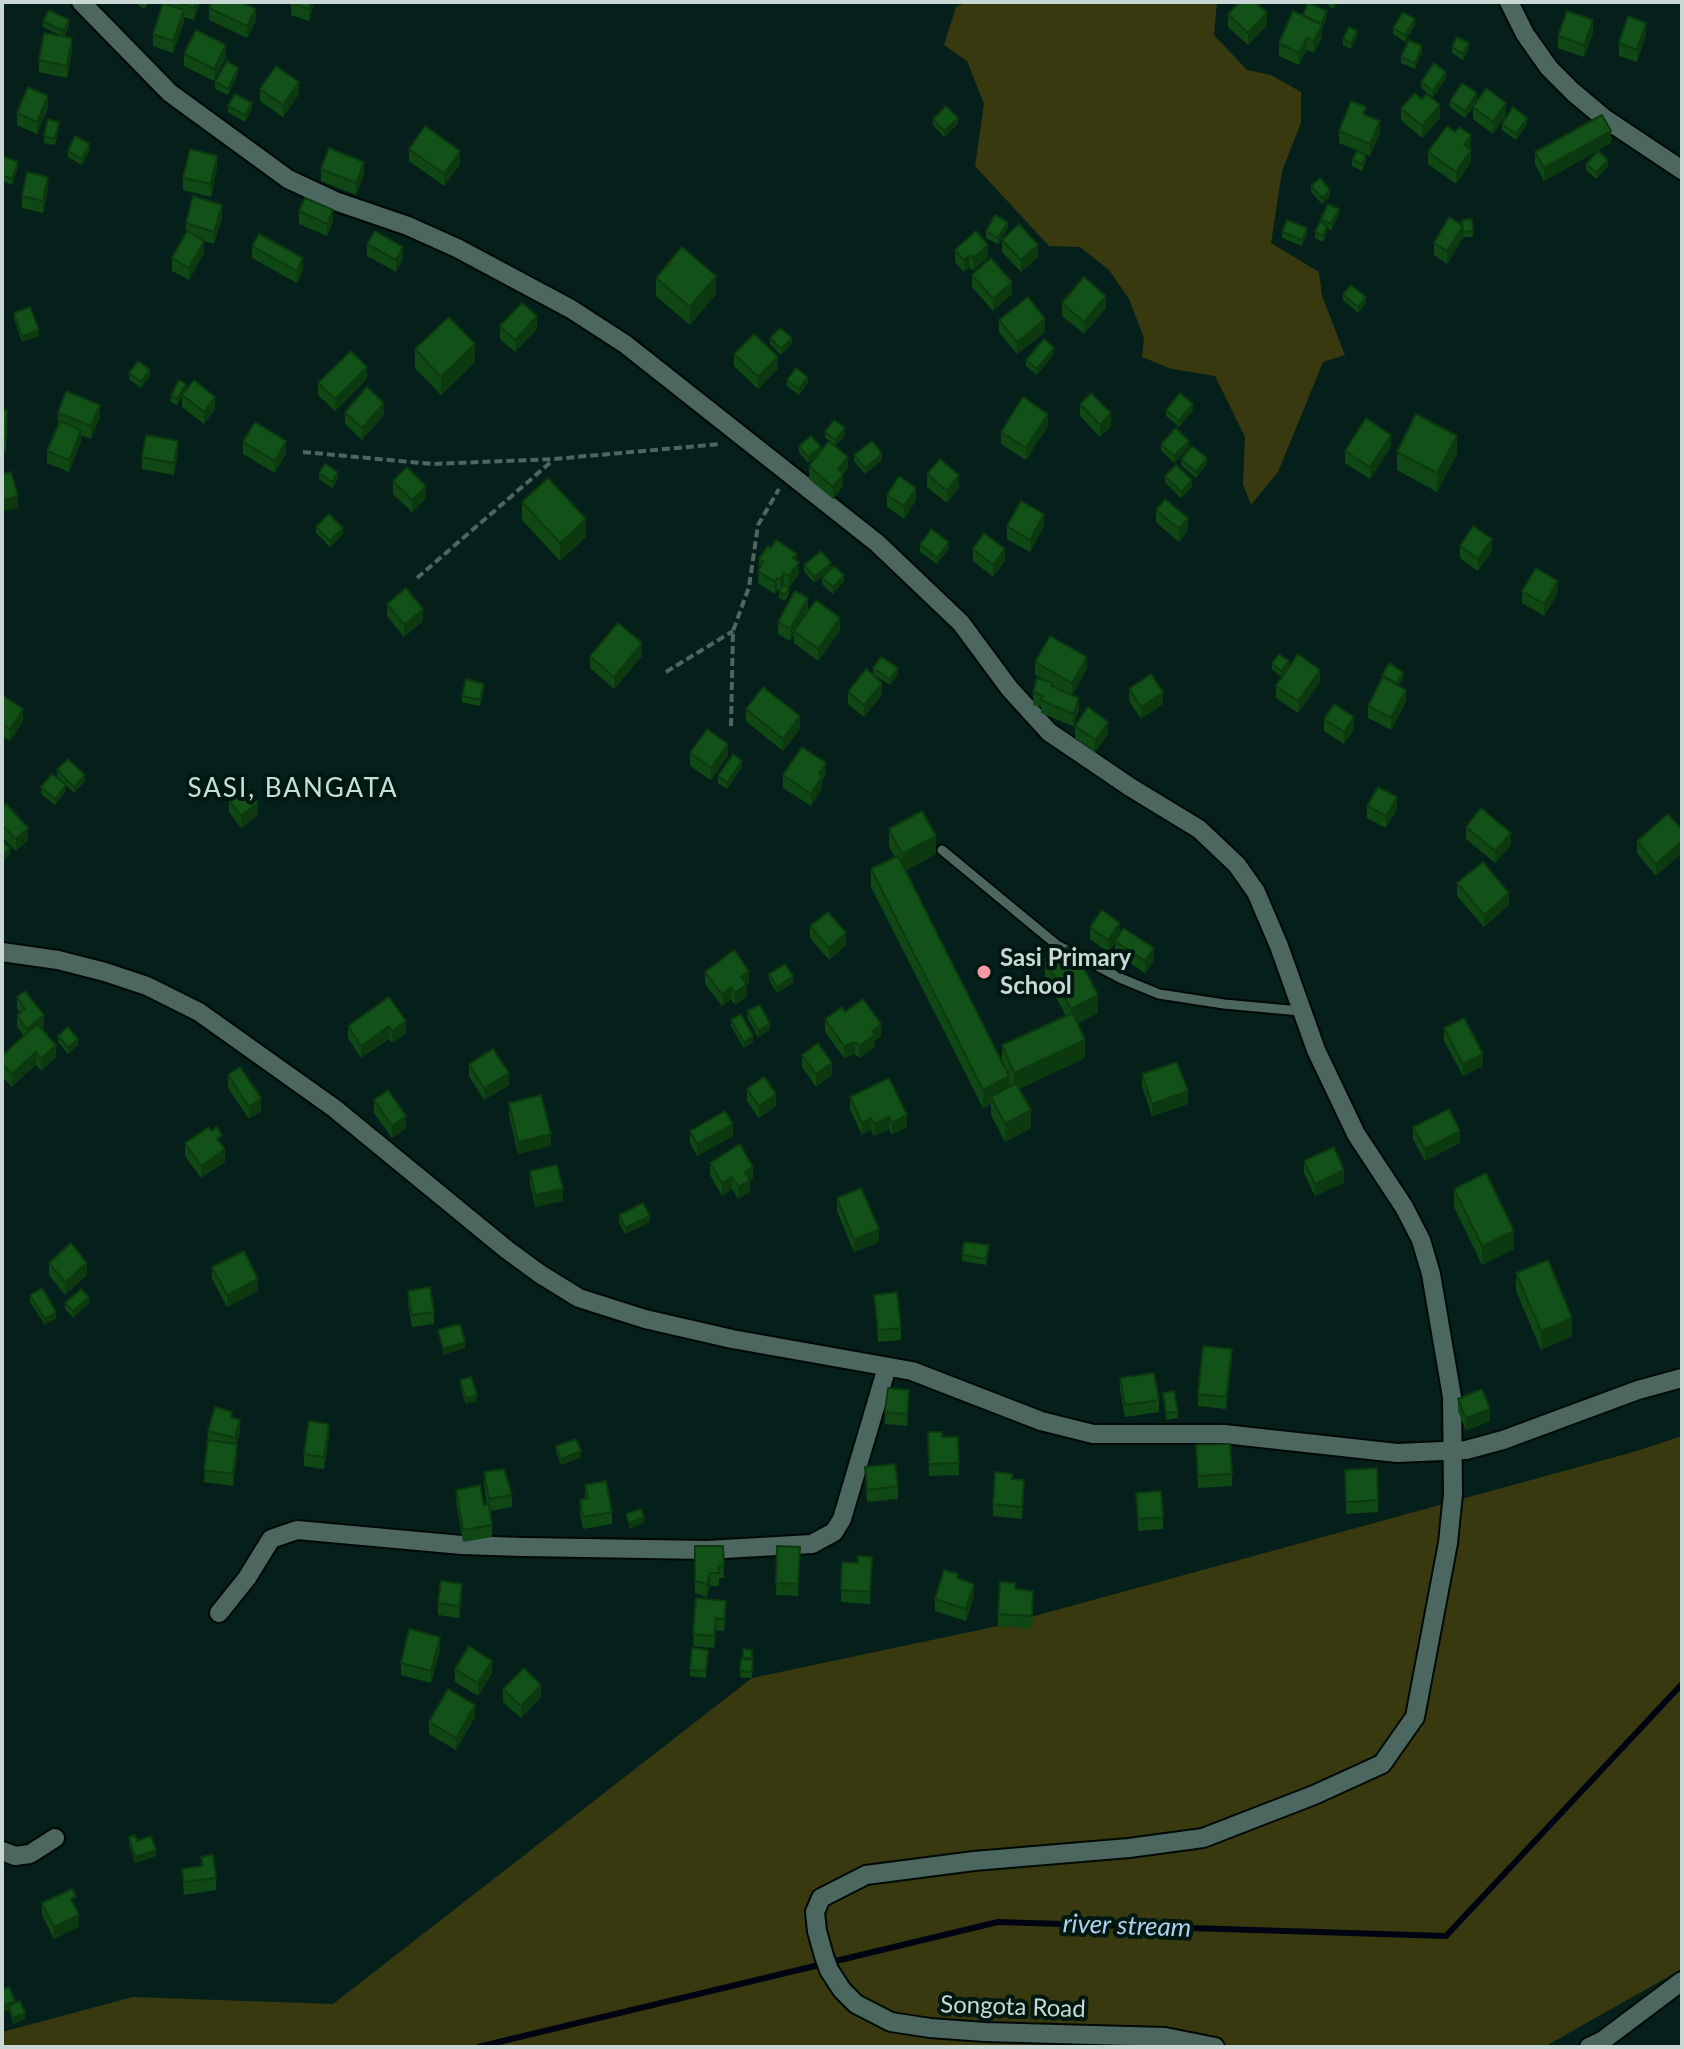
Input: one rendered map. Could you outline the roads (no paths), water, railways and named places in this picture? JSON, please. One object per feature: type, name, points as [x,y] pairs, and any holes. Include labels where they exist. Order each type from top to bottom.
[{"type":"street","points":[[81,2],[170,93],[269,167],[335,201],[408,226],[457,248],[571,309],[625,344],[877,543],[961,623],[1009,688],[1049,732],[1199,829],[1237,865],[1256,892],[1279,946],[1300,1011],[1356,1134],[1398,1197],[1421,1240],[1431,1274],[1446,1356],[1452,1397],[1453,1450]]},
{"type":"street","points":[[1509,2],[1525,34],[1549,68],[1573,92],[1604,118],[1682,170]]},
{"type":"street","points":[[2,952],[58,960],[105,972],[147,986],[199,1012],[334,1108],[506,1249],[579,1298],[659,1323],[912,1371],[1041,1421],[1093,1434],[1224,1434],[1397,1453],[1453,1450],[1480,1448],[1638,1390],[1682,1378]]},
{"type":"street","points":[[219,1613],[247,1578],[271,1539],[297,1530],[462,1545],[523,1547],[707,1550],[812,1544],[834,1532],[842,1519],[887,1367]]},
{"type":"street","name":"Songota Road","points":[[1215,2047],[1165,2037],[985,2032],[891,2022],[856,2004],[842,1990],[826,1963],[815,1912],[821,1898],[866,1875],[1203,1838],[1314,1795],[1382,1764],[1415,1717],[1448,1543],[1453,1450]]},
{"type":"street","points":[[2,1851],[15,1856],[30,1854],[55,1838]]},
{"type":"street","points":[[1589,2047],[1602,2041],[1682,1981]]},
{"type":"lane","points":[[942,850],[1057,945],[1120,978],[1159,994],[1300,1011]]},
{"type":"waterway","name":"river stream","points":[[478,2047],[998,1922],[1446,1936],[1682,1684]]},
{"type":"place","name":"Sasi Primary School","points":[[984,972]]},
{"type":"district","name":"SASI, BANGATA","points":[[293,789]]}]
